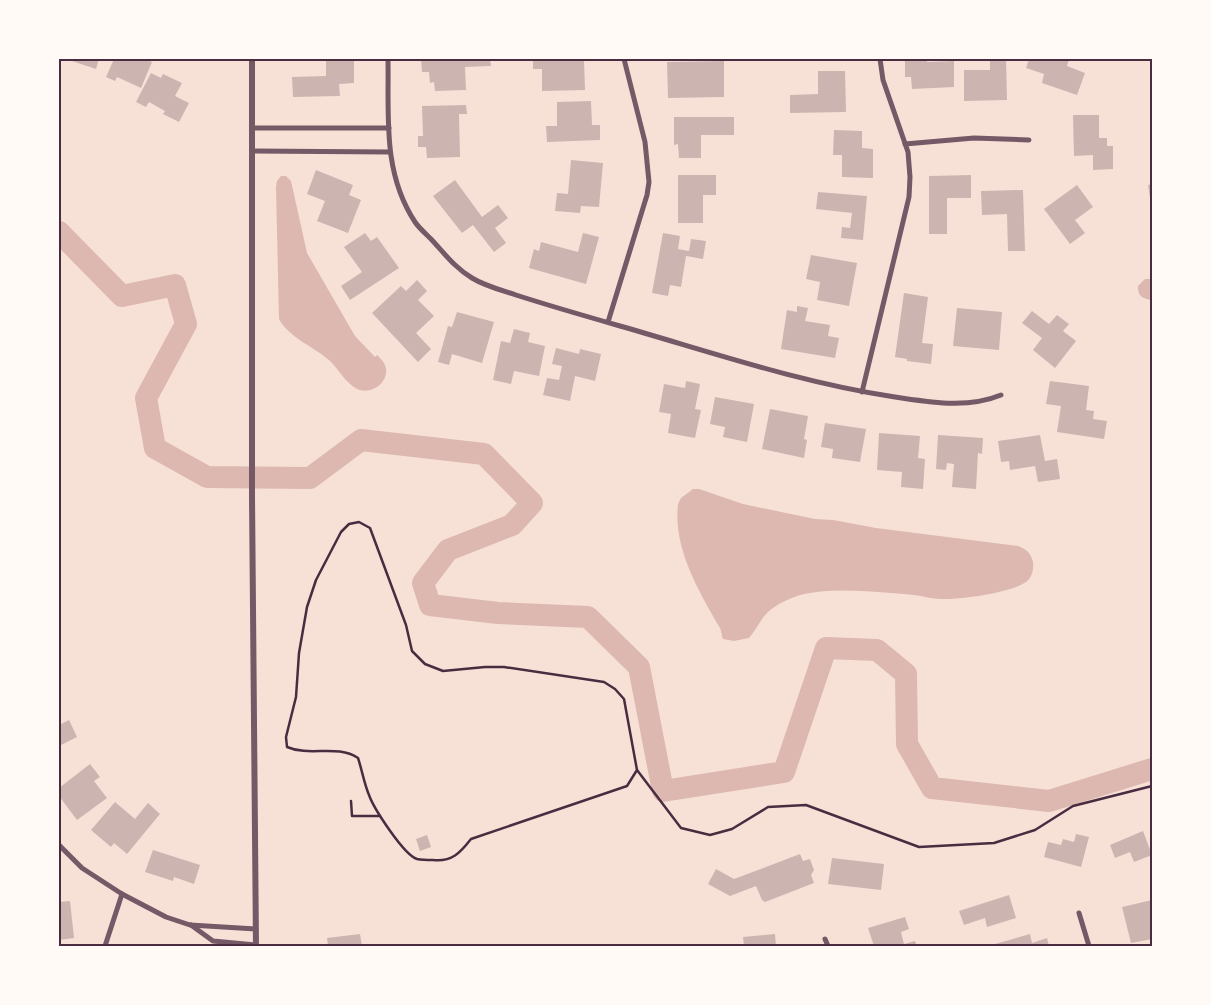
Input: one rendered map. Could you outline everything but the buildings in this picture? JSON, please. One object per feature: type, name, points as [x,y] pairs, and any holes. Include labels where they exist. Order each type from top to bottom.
[{"type":"street","points":[[190,925],[213,942],[256,946],[252,496],[252,59]]},
{"type":"street","points":[[388,59],[390,152],[400,194],[416,223],[457,267],[472,278],[540,303],[810,381],[862,392],[926,402],[956,404],[977,402],[1001,395]]},
{"type":"street","points":[[608,322],[647,195],[649,182],[645,142],[624,59]]},
{"type":"street","points":[[862,392],[909,196],[910,178],[908,152],[887,94],[880,59]]},
{"type":"street","points":[[252,128],[389,128]]},
{"type":"street","points":[[905,144],[974,138],[1029,140]]},
{"type":"street","points":[[252,151],[390,152]]},
{"type":"street","points":[[59,845],[82,868],[122,894],[166,917],[190,925],[256,929]]},
{"type":"street","points":[[105,946],[122,894]]},
{"type":"street","points":[[1079,913],[1089,946]]},
{"type":"street","points":[[825,939],[828,946]]},
{"type":"path","points":[[637,770],[628,786],[470,839],[462,850],[452,858],[436,861],[416,859],[400,845],[380,816],[368,795],[358,758],[349,752],[295,751],[287,747],[286,737],[296,697],[307,607],[316,580],[341,532],[349,524],[359,522],[370,528],[406,626],[412,651],[425,664],[443,671],[504,667],[604,682],[615,689],[624,699],[637,770],[681,828],[710,835],[732,828],[768,807],[806,805],[919,846],[994,843],[1035,830],[1073,806],[1152,786]]},
{"type":"path","points":[[351,801],[352,816],[380,816]]},
{"type":"shaded area","points":[[281,176],[286,176],[291,181],[307,253],[355,336],[375,357],[377,355],[383,361],[386,374],[378,387],[368,390],[357,389],[346,380],[330,361],[289,332],[279,319],[276,187],[277,181]]},
{"type":"shaded area","points":[[1145,279],[1152,279],[1152,300],[1143,298],[1138,292],[1138,286]]},
{"type":"shaded area","points":[[693,489],[699,489],[743,504],[815,519],[1018,546],[1026,550],[1031,556],[1033,570],[1028,580],[1019,586],[984,595],[959,598],[937,599],[907,594],[840,590],[804,594],[784,601],[767,613],[749,638],[734,641],[723,639],[720,628],[689,569],[679,537],[678,504],[681,498]]},
{"type":"waterway","points":[[59,232],[122,296],[175,285],[186,324],[146,398],[155,448],[207,477],[310,478],[361,440],[484,454],[532,503],[512,525],[448,550],[423,583],[430,605],[498,613],[588,617],[639,667],[663,791],[784,772],[826,648],[877,650],[906,674],[907,744],[932,788],[1049,801],[1152,769]]}]
